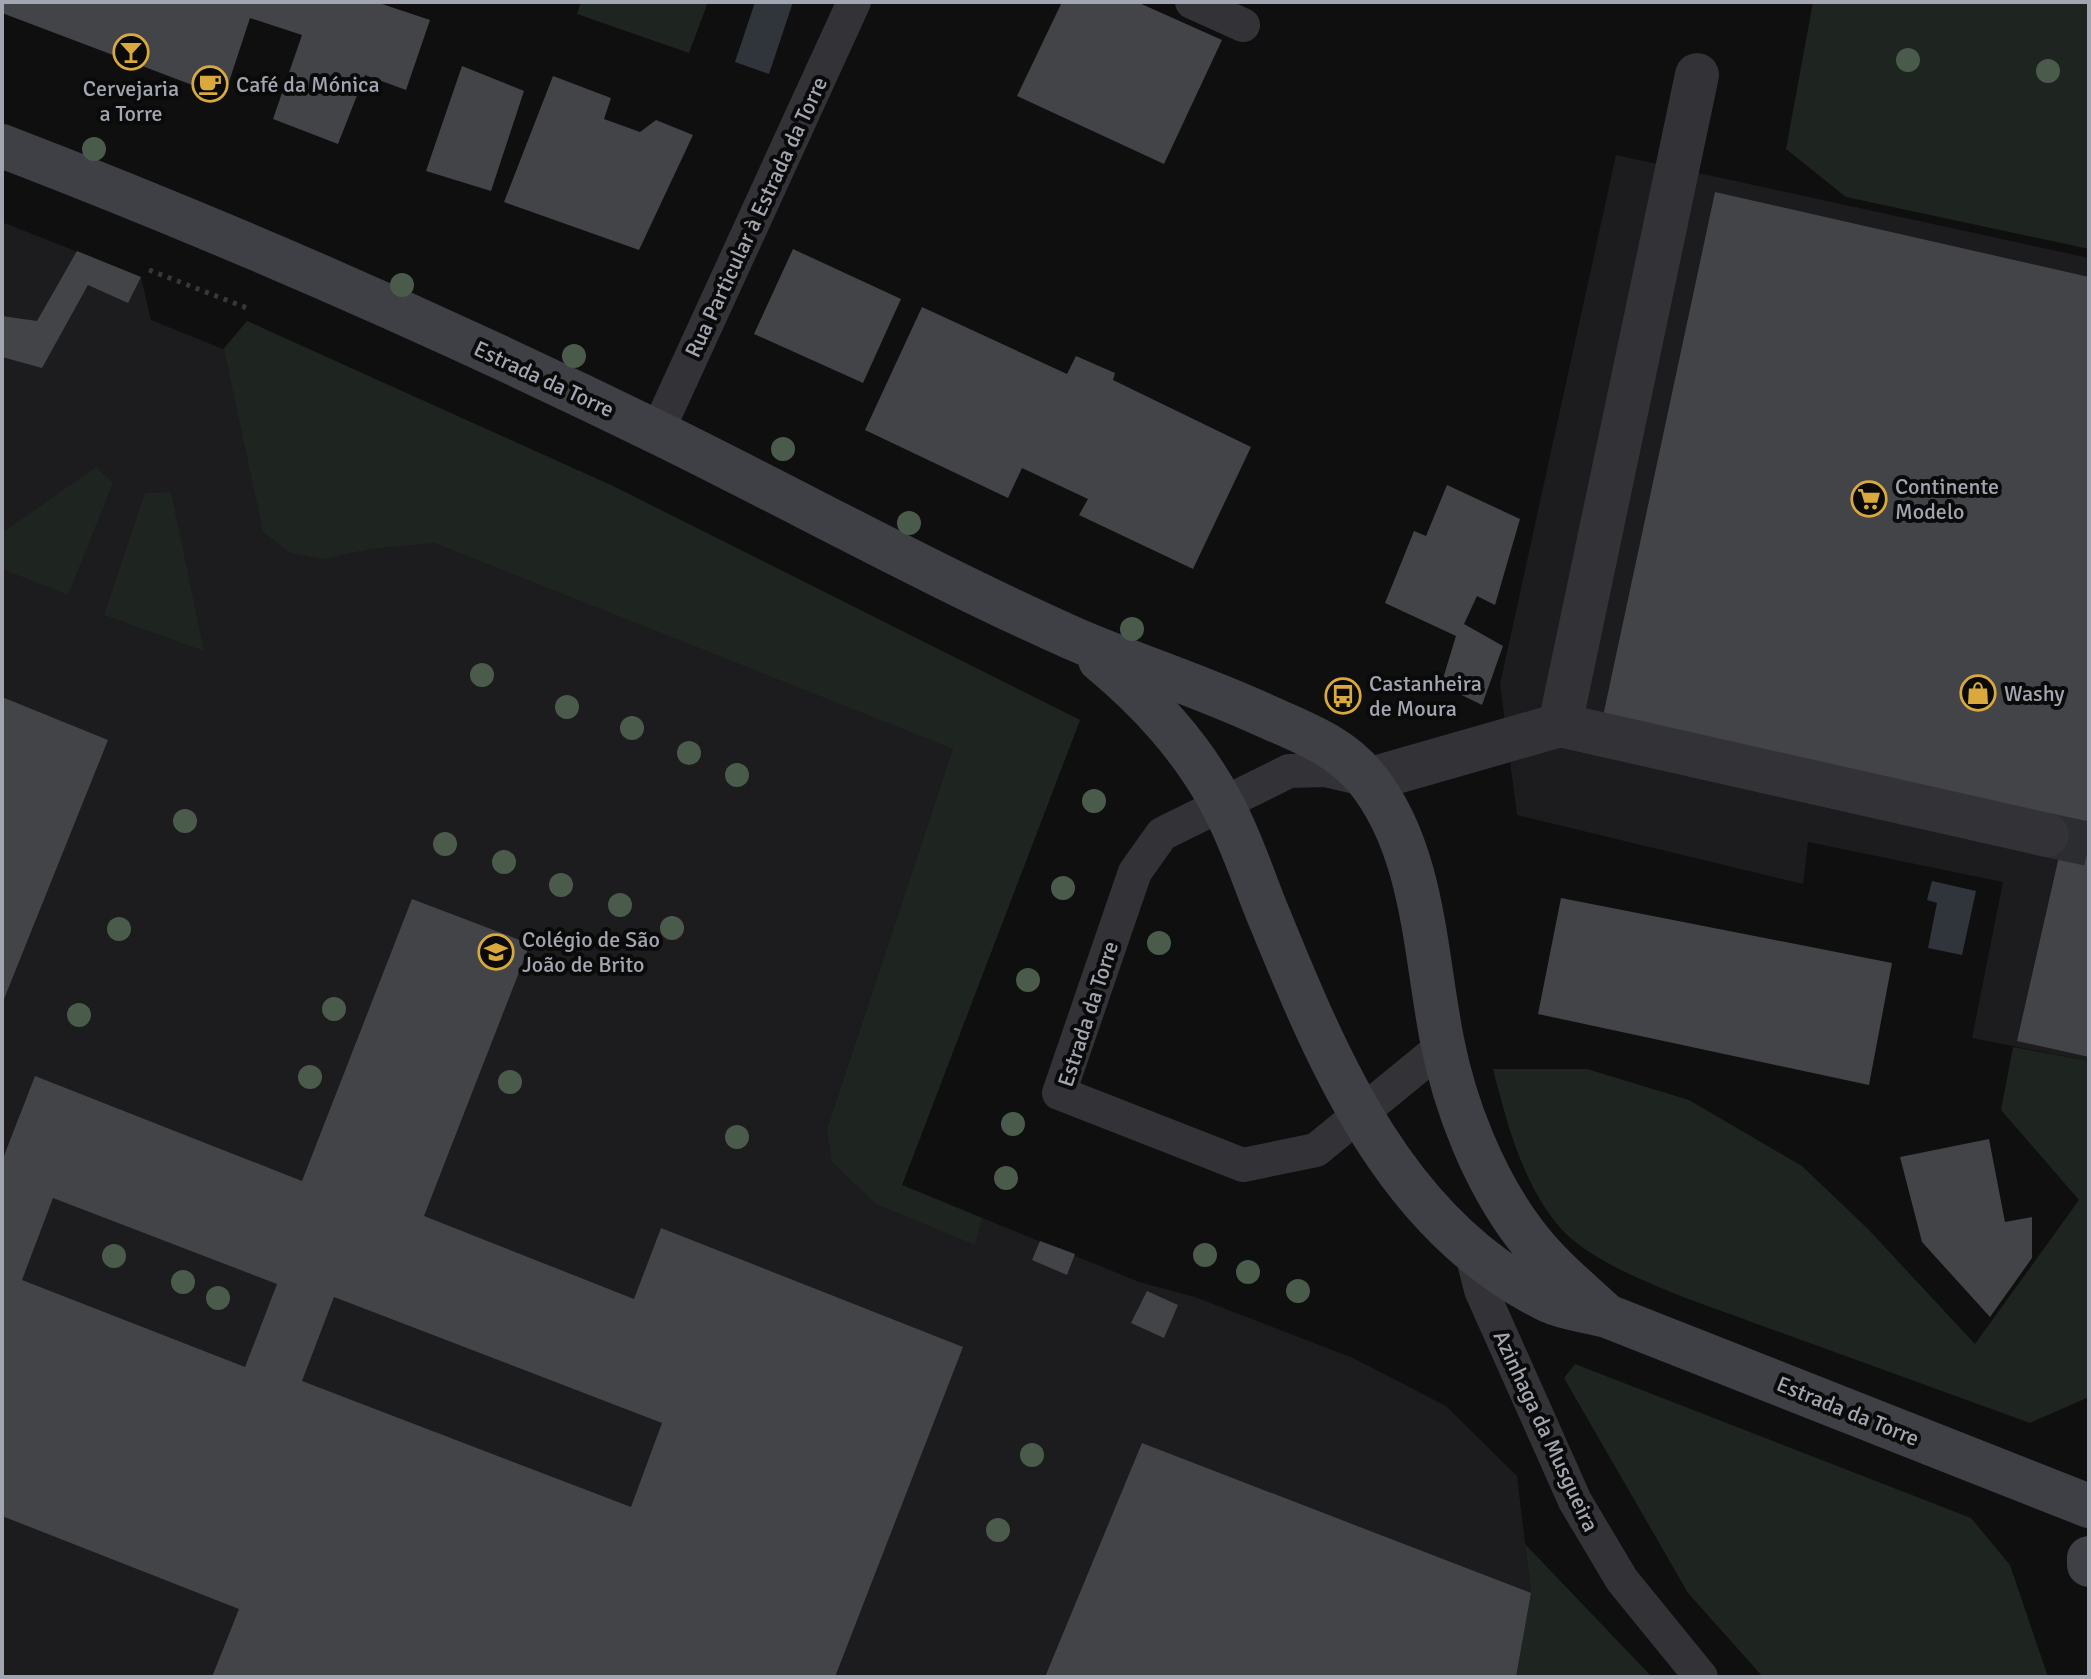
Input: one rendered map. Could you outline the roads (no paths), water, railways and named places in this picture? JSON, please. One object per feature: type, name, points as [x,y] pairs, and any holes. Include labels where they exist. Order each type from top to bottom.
[{"type":"street","points":[[1560,725],[1697,75]]},
{"type":"street","name":"Estrada da Torre","points":[[2,146],[346,287],[657,432],[1073,638],[1204,687],[1324,742],[1348,758],[1368,780],[1386,809],[1405,853],[1417,898],[1443,1046],[1472,1136],[1503,1202],[1527,1237],[1607,1316]]},
{"type":"street","name":"Estrada da Torre","points":[[1073,638],[1142,696],[1183,741],[1222,803],[1302,999],[1359,1115],[1418,1200],[1471,1250],[1492,1267],[1551,1302],[1607,1316],[2089,1506]]},
{"type":"street","points":[[1368,780],[1560,725],[2047,835]]},
{"type":"street","points":[[2089,1558],[2089,1565]]},
{"type":"lane","name":"Rua Particular à Estrada da Torre","points":[[657,432],[854,2]]},
{"type":"lane","points":[[1192,2],[1243,25]]},
{"type":"lane","name":"Estrada da Torre","points":[[1368,780],[1325,770],[1289,771],[1162,834],[1135,872],[1059,1093],[1243,1165],[1316,1150],[1443,1046]]},
{"type":"lane","name":"Azinhaga da Musgueira","points":[[1471,1250],[1481,1290],[1575,1501],[1622,1580],[1701,1677]]},
{"type":"tunnel","points":[[2047,835],[2089,844]]},
{"type":"place","name":"Cervejaria a Torre","points":[[131,52]]},
{"type":"place","name":"Café da Mónica","points":[[210,84]]},
{"type":"place","name":"Continente Modelo","points":[[1869,499]]},
{"type":"place","name":"Washy","points":[[1978,693]]},
{"type":"place","name":"Castanheira de Moura","points":[[1343,696]]},
{"type":"place","name":"Colégio de São João de Brito","points":[[496,952]]}]
